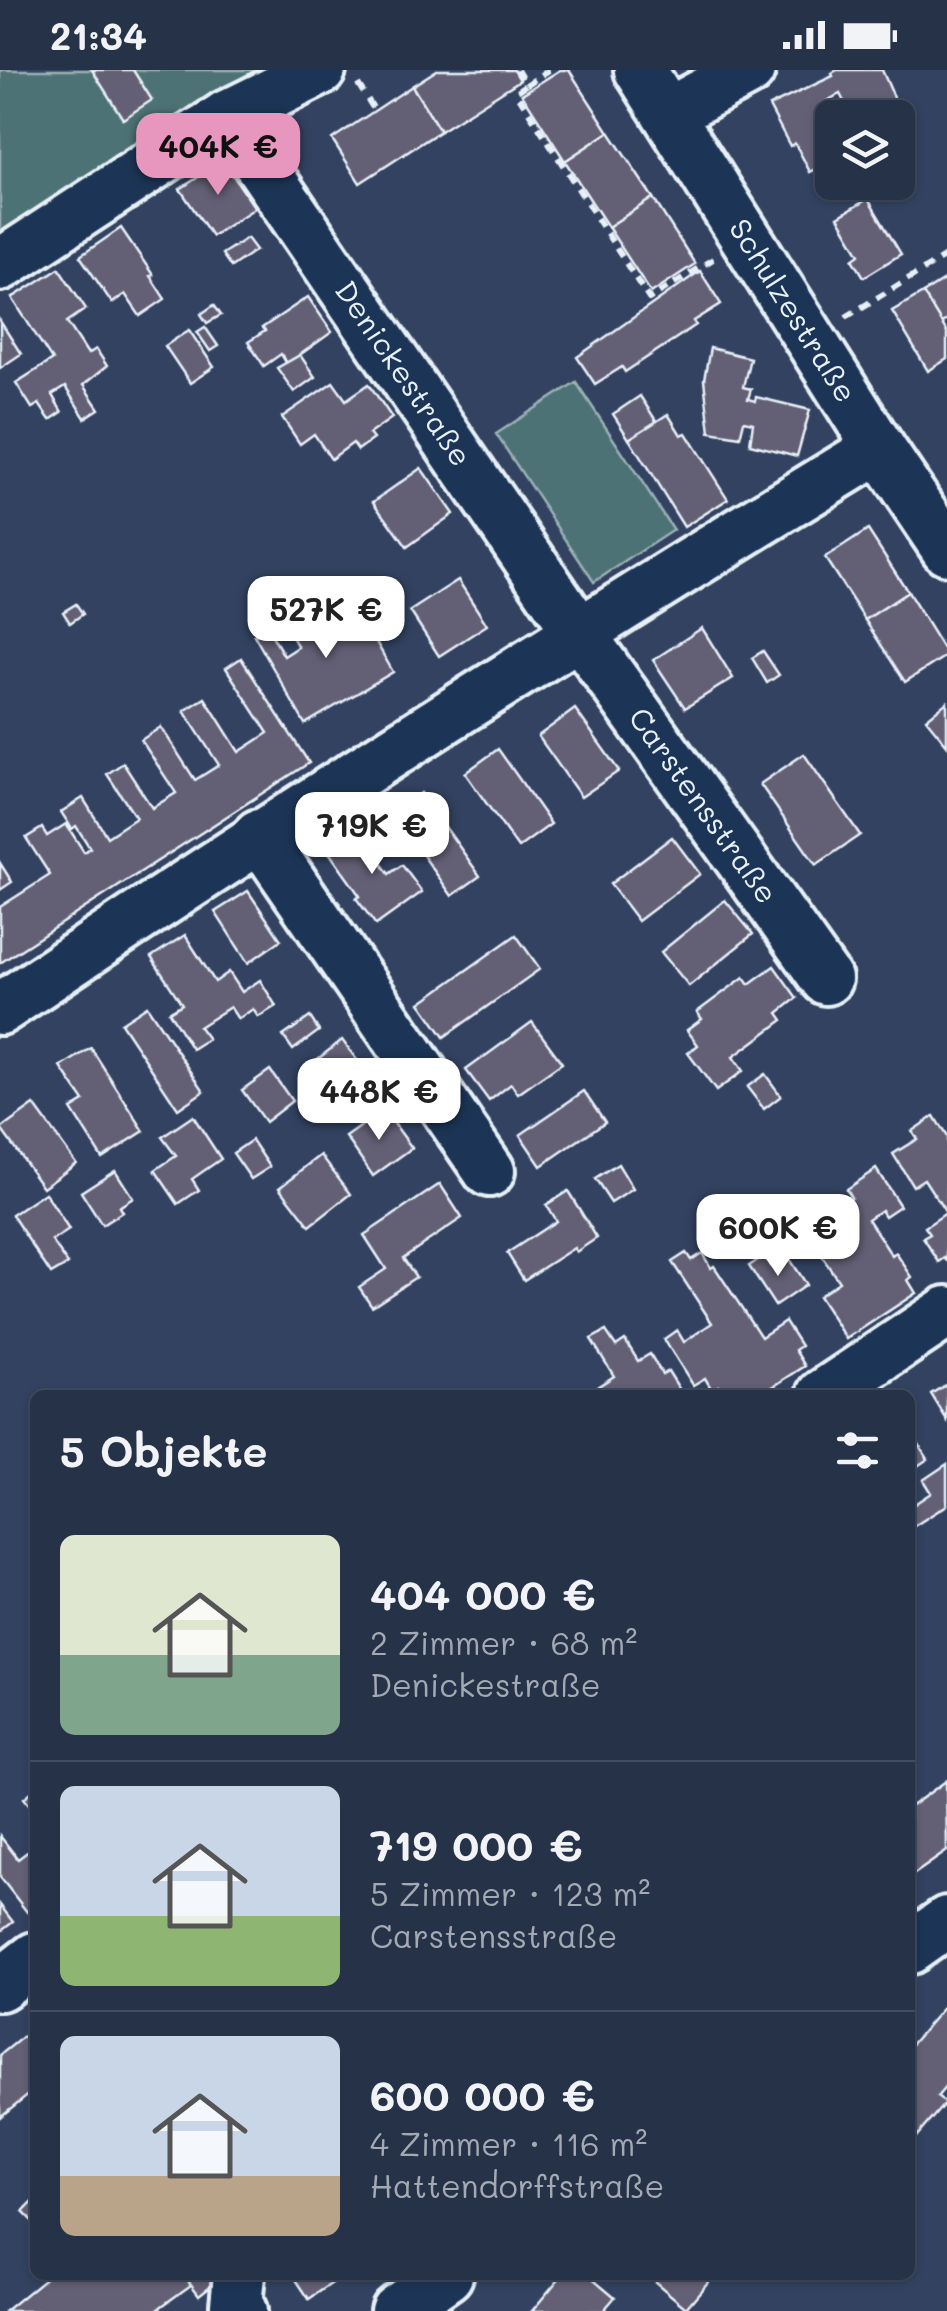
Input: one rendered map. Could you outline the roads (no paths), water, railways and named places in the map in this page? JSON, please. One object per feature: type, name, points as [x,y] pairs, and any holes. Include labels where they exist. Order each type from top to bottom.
[{"type":"street","points":[[0,265],[227,116],[320,70]]},
{"type":"street","name":"Schulzestraße","points":[[640,70],[947,549]]},
{"type":"street","points":[[669,113],[749,70]]},
{"type":"street","name":"Denickestraße","points":[[227,116],[578,631]]},
{"type":"street","points":[[0,1009],[259,835],[578,631],[879,448]]},
{"type":"street","name":"Carstensstraße","points":[[578,631],[826,979]]},
{"type":"street","points":[[259,835],[489,1172]]},
{"type":"street","points":[[830,1390],[947,1312]]},
{"type":"street","points":[[915,1944],[947,1922]]},
{"type":"street","points":[[0,1985],[30,1962]]},
{"type":"street","points":[[239,2280],[236,2306],[241,2311]]},
{"type":"street","points":[[396,2311],[440,2280]]}]
